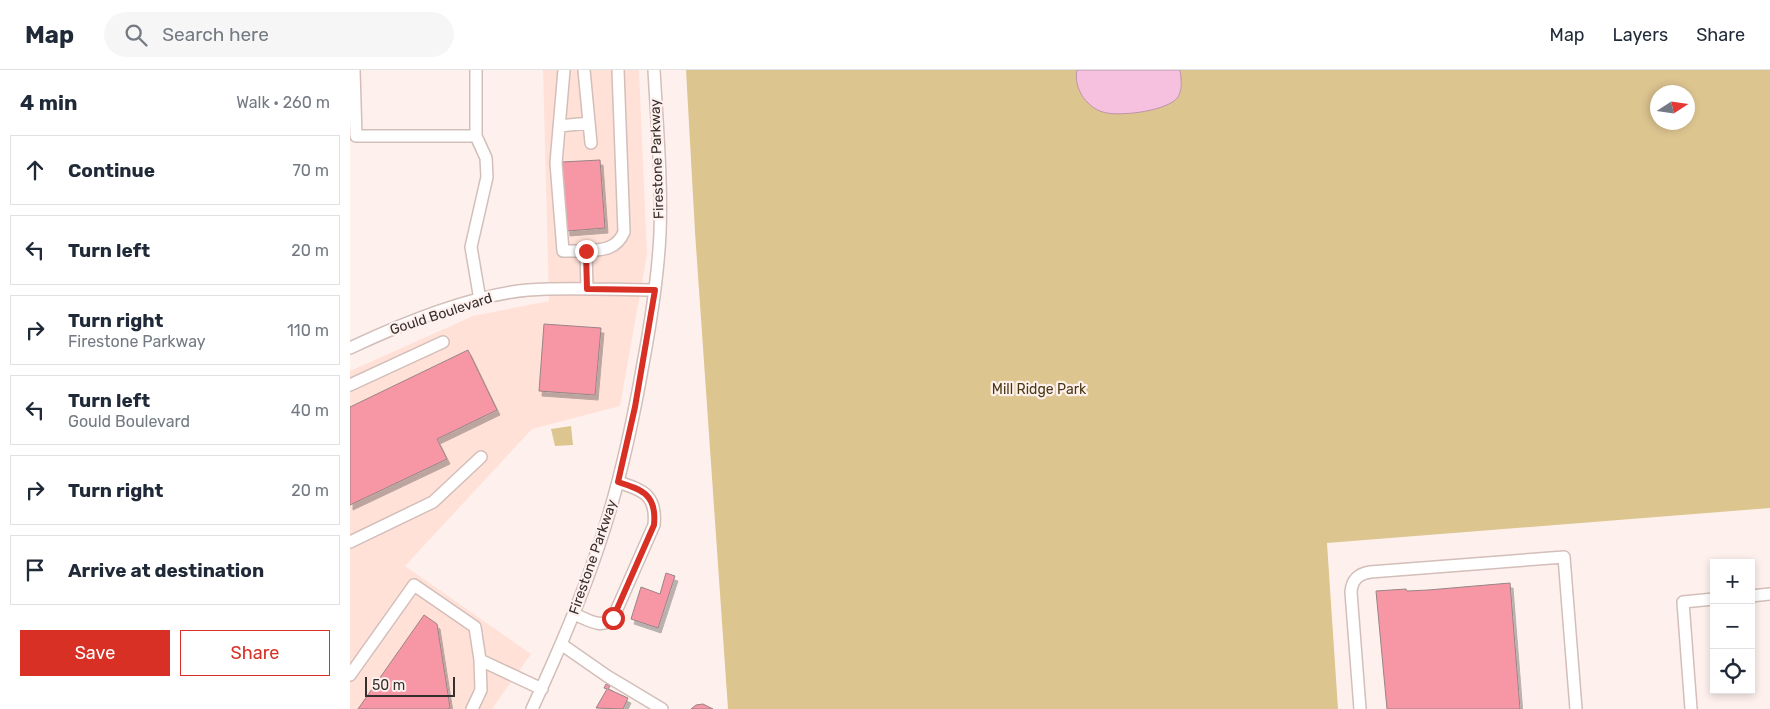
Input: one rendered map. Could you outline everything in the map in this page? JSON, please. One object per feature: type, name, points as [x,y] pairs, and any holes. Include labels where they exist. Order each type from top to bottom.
[{"type":"street","points":[[354,70],[353,121],[356,136],[476,136]]},
{"type":"street","points":[[476,70],[476,136],[486,158],[487,167],[487,177],[471,246],[480,300]]},
{"type":"street","points":[[564,70],[556,163],[563,251],[604,250],[621,239],[624,232],[618,70]]},
{"type":"street","points":[[584,70],[591,143]]},
{"type":"street","name":"Firestone Parkway","points":[[532,709],[574,614],[597,551],[618,482],[635,407],[655,290],[660,232],[660,186],[654,70]]},
{"type":"street","points":[[559,126],[589,123]]},
{"type":"street","points":[[586,251],[587,289]]},
{"type":"street","name":"Gould Boulevard","points":[[350,348],[426,316],[499,294],[527,290],[655,290]]},
{"type":"street","points":[[350,385],[442,342]]},
{"type":"street","points":[[350,542],[433,502],[481,457]]},
{"type":"street","points":[[574,614],[600,624],[605,624],[613,618],[654,525],[654,512],[647,495],[641,490],[618,482]]},
{"type":"street","points":[[1360,709],[1351,592],[1354,580],[1358,576],[1370,572],[1564,557],[1576,709]]},
{"type":"street","points":[[350,675],[414,585],[475,627],[480,660],[481,690],[472,709]]},
{"type":"street","points":[[1755,596],[1770,594]]},
{"type":"street","points":[[1691,709],[1683,602],[1710,599]]},
{"type":"street","points":[[561,644],[607,676],[662,709]]},
{"type":"street","points":[[480,660],[542,689]]},
{"type":"shaded area","points":[[543,70],[639,70],[647,255],[620,406],[532,429],[405,566],[531,654],[492,709],[350,709],[350,371],[473,316],[549,301]]},
{"type":"shaded area","points":[[1077,70],[1180,70],[1181,90],[1173,102],[1165,106],[1134,113],[1107,113],[1094,108],[1083,98],[1077,84]]},
{"type":"green space","name":"Mill Ridge Park","points":[[686,70],[1770,70],[1770,508],[1327,543],[1338,709],[728,709],[695,232]]},
{"type":"green space","points":[[571,426],[573,445],[555,446],[551,429]]},
{"type":"building","points":[[600,160],[605,228],[567,231],[562,162]]},
{"type":"building","points":[[544,324],[601,328],[595,395],[539,391]]},
{"type":"building","points":[[468,350],[497,410],[437,439],[447,459],[350,505],[350,407]]},
{"type":"building","points":[[666,573],[675,576],[658,628],[631,619],[641,587],[660,594]]},
{"type":"building","points":[[1510,583],[1520,709],[1387,709],[1376,591],[1428,590]]},
{"type":"building","points":[[424,615],[437,624],[450,707],[448,709],[358,709]]},
{"type":"building","points":[[606,684],[610,686],[608,689],[628,698],[623,709],[596,708],[607,689],[604,688]]},
{"type":"building","points":[[703,704],[713,709],[691,709],[696,705]]},
{"type":"route","points":[[586,251],[587,289],[655,290],[635,407],[618,482],[641,490],[647,495],[654,512],[654,525],[613,618]]}]
